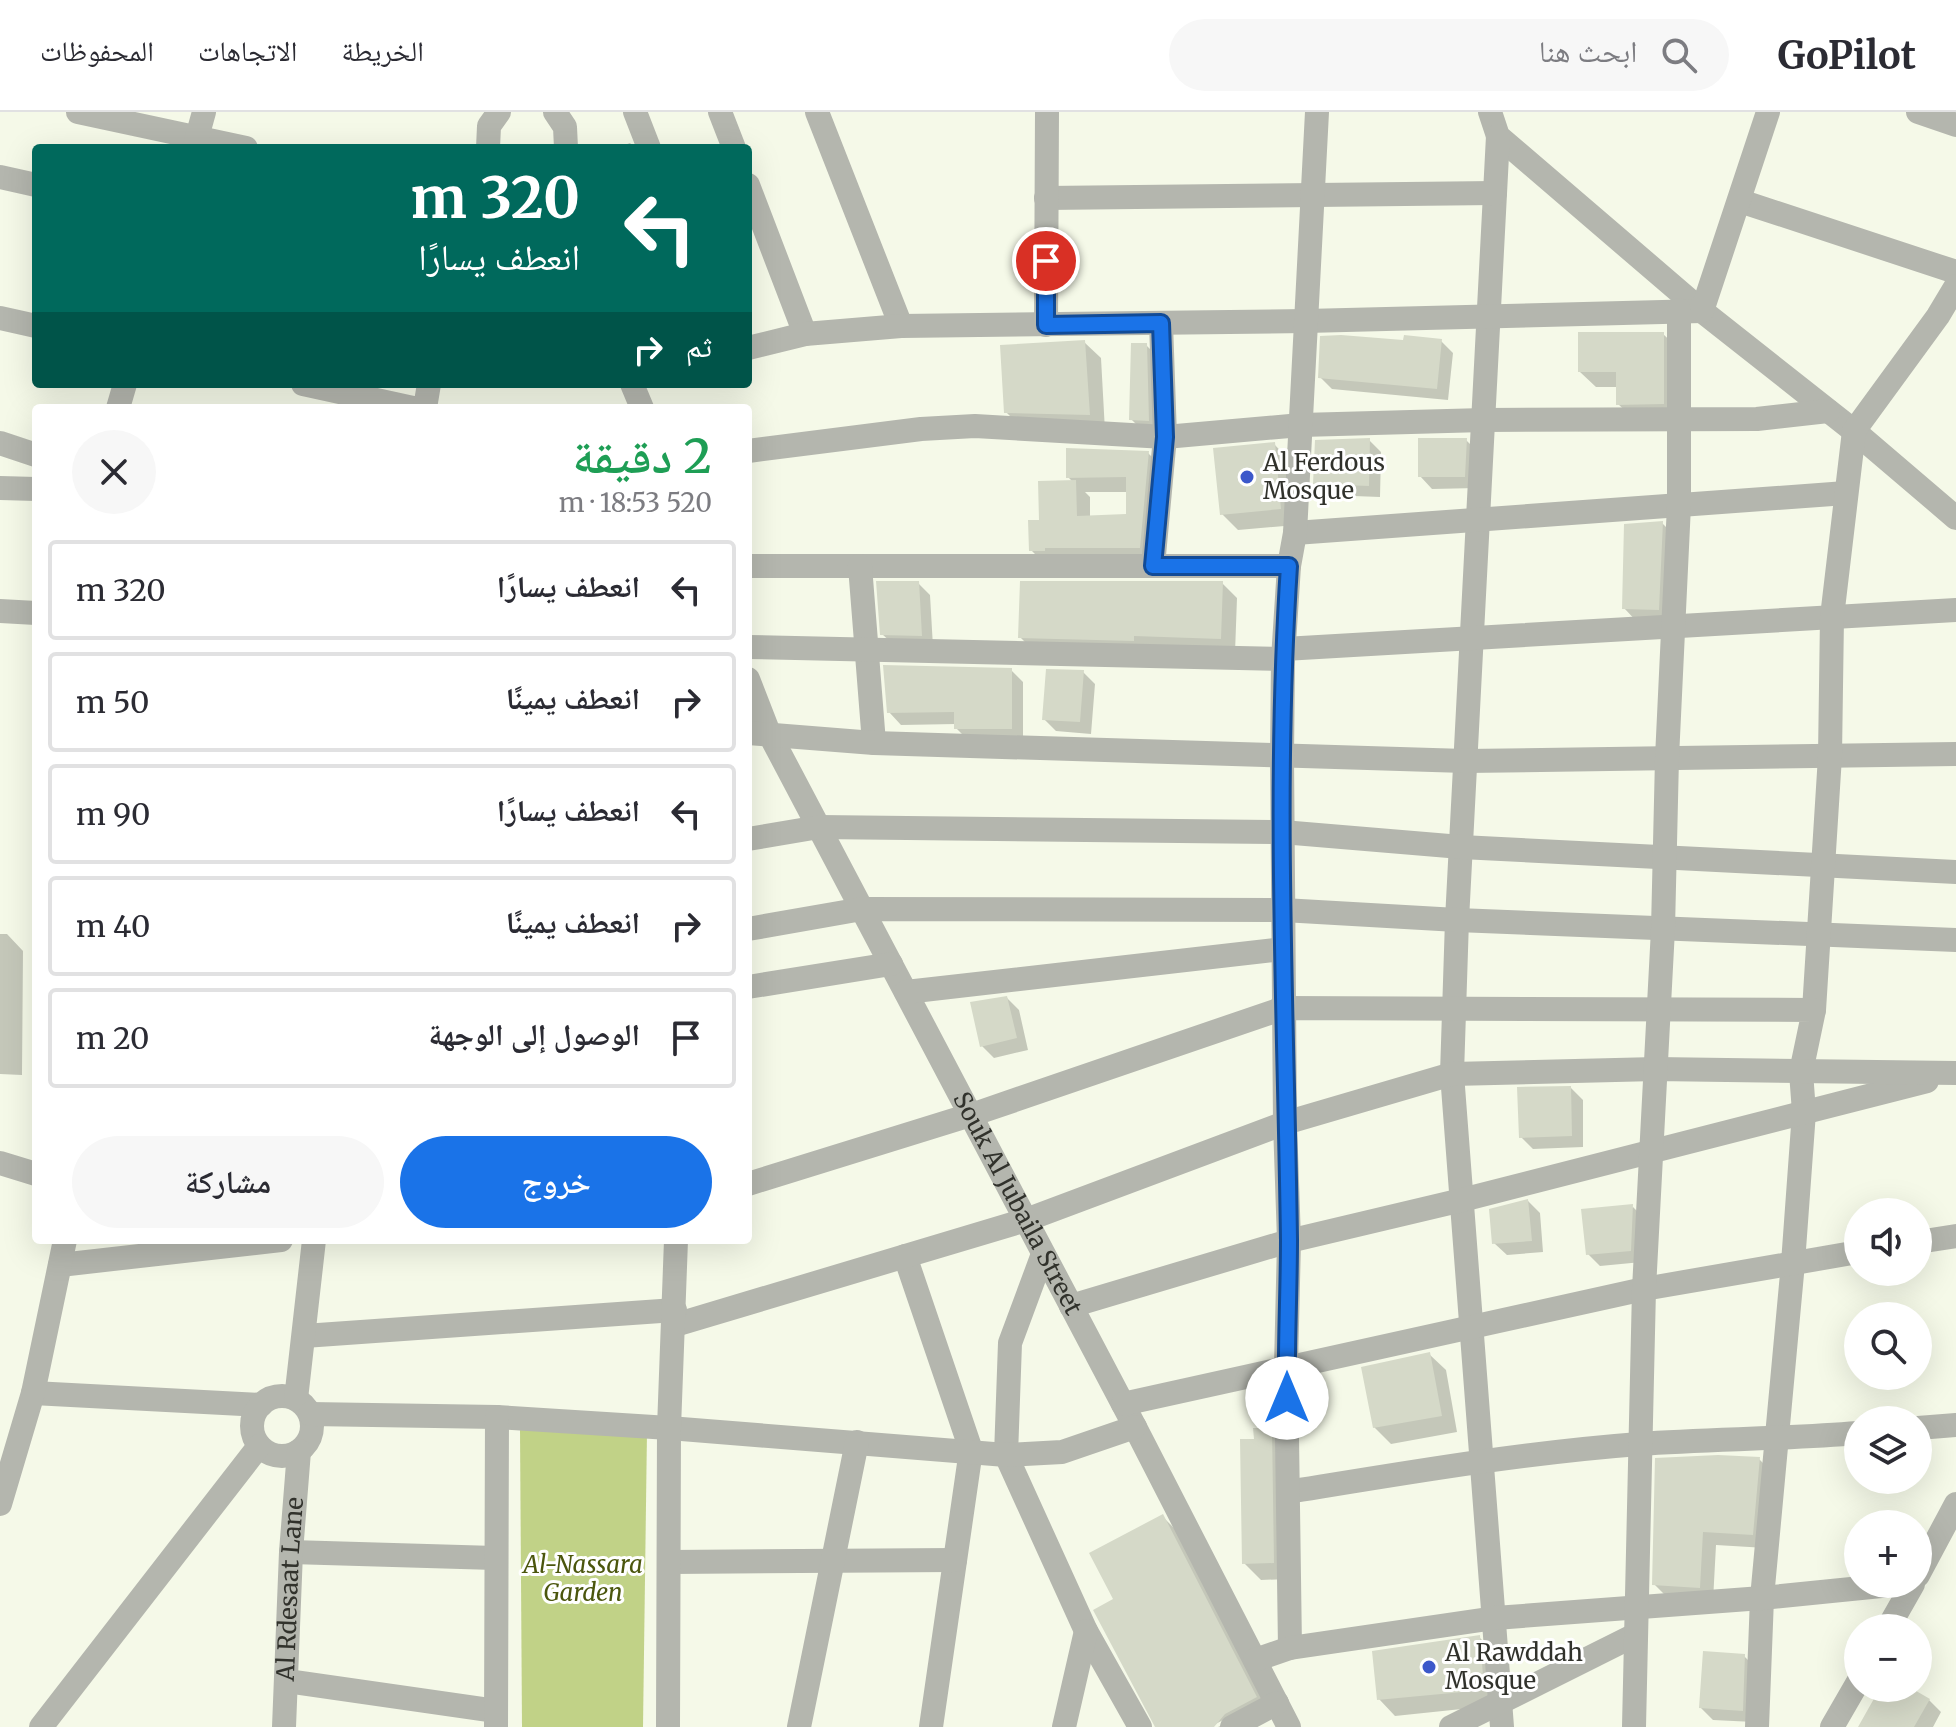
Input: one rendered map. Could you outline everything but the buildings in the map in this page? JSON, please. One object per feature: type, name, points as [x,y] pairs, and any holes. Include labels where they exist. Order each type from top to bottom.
[{"type":"street","points":[[78,112],[196,144],[204,112]]},
{"type":"street","points":[[488,144],[489,126],[499,112]]},
{"type":"street","points":[[555,112],[565,127],[566,144]]},
{"type":"street","points":[[635,112],[647,144]]},
{"type":"street","points":[[720,112],[732,144]]},
{"type":"street","points":[[817,112],[901,326]]},
{"type":"street","points":[[1046,325],[1047,112]]},
{"type":"street","points":[[1290,1648],[1286,1366],[1289,1241],[1282,757],[1284,654],[1289,566],[1295,533],[1317,112]]},
{"type":"street","points":[[1490,112],[1498,136],[1457,920],[1452,1074],[1502,1727]]},
{"type":"street","points":[[1634,1727],[1644,1289],[1663,929],[1680,420],[1691,310],[1740,201],[1768,112]]},
{"type":"street","points":[[1918,112],[1956,125]]},
{"type":"street","points":[[1498,136],[1691,310],[1854,431],[1956,518]]},
{"type":"street","points":[[0,177],[32,184]]},
{"type":"street","points":[[1046,198],[1495,193]]},
{"type":"street","points":[[752,195],[805,334]]},
{"type":"street","points":[[1740,201],[1956,272]]},
{"type":"street","points":[[1757,1727],[1762,1598],[1804,1112],[1801,1072],[1814,1010],[1820,937],[1830,756],[1832,617],[1854,431],[1947,324],[1956,286]]},
{"type":"street","points":[[752,347],[805,334],[901,326],[1306,321],[1691,310]]},
{"type":"street","points":[[0,318],[32,325]]},
{"type":"street","points":[[1153,566],[1165,437],[1161,323]]},
{"type":"street","points":[[321,388],[395,404]]},
{"type":"street","points":[[752,450],[921,429],[975,426],[1165,437],[1301,425],[1484,420],[1757,419],[1828,411]]},
{"type":"street","points":[[0,443],[32,454]]},
{"type":"street","points":[[0,488],[32,489]]},
{"type":"street","points":[[1295,533],[1846,493]]},
{"type":"street","points":[[752,566],[1289,566]]},
{"type":"street","points":[[860,566],[874,743]]},
{"type":"street","points":[[752,647],[1284,654],[1473,638],[1956,610]]},
{"type":"street","points":[[0,611],[32,613]]},
{"type":"street","name":"Souk Al Jubaila Street","points":[[752,699],[759,733],[819,827],[1289,1727]]},
{"type":"street","points":[[759,733],[874,743],[1465,761],[1956,754]]},
{"type":"street","points":[[752,838],[819,827],[1282,832],[1461,847],[1956,872]]},
{"type":"street","points":[[752,928],[862,909],[1283,910],[1820,937],[1956,940]]},
{"type":"street","points":[[906,992],[1283,949]]},
{"type":"street","points":[[752,986],[891,964]]},
{"type":"street","points":[[752,1183],[971,1115],[1284,1008],[1814,1010]]},
{"type":"street","points":[[304,1336],[675,1318],[1026,1220],[1285,1123],[1452,1074],[1656,1069],[1956,1073]]},
{"type":"street","points":[[1071,1306],[1289,1241],[1462,1200],[1956,1073]]},
{"type":"street","points":[[0,1163],[32,1173]]},
{"type":"street","points":[[1932,1240],[1956,1236]]},
{"type":"street","points":[[0,1504],[33,1393],[64,1244]]},
{"type":"street","points":[[60,1265],[246,1244]]},
{"type":"street","points":[[261,1405],[252,1421],[252,1430],[259,1446],[274,1456],[283,1457],[299,1451],[311,1435],[303,1407],[304,1336],[314,1244]]},
{"type":"street","points":[[668,1727],[671,1562],[669,1428],[676,1244]]},
{"type":"street","points":[[1043,1254],[1010,1343],[1006,1455],[1086,1631],[1140,1727]]},
{"type":"street","points":[[1123,1404],[1644,1289],[1844,1254]]},
{"type":"street","points":[[905,1256],[971,1450],[931,1727]]},
{"type":"street","points":[[33,1393],[261,1405],[277,1397],[303,1407],[669,1428],[1006,1455],[1062,1452],[1135,1427]]},
{"type":"street","points":[[287,1681],[496,1719],[497,1417]]},
{"type":"street","points":[[1932,1427],[1956,1425]]},
{"type":"street","points":[[1288,1492],[1481,1460],[1640,1444],[1776,1440],[1844,1434]]},
{"type":"street","points":[[799,1727],[857,1442]]},
{"type":"street","points":[[41,1727],[259,1446]]},
{"type":"street","name":"Al Rdesaat Lane","points":[[284,1727],[291,1552],[299,1451]]},
{"type":"street","points":[[1932,1549],[1956,1504]]},
{"type":"street","points":[[291,1552],[495,1558]]},
{"type":"street","points":[[671,1562],[955,1560]]},
{"type":"street","points":[[1255,1660],[1290,1648],[1495,1618],[1844,1590]]},
{"type":"street","points":[[1064,1727],[1086,1631]]},
{"type":"street","points":[[1451,1727],[1635,1635]]},
{"type":"street","points":[[1832,1727],[1846,1702]]},
{"type":"street","points":[[1232,1727],[1277,1703]]},
{"type":"green space","name":"Al-Nassara Garden","points":[[520,1429],[647,1431],[643,1727],[522,1727]]},
{"type":"place","name":"Al Ferdous Mosque","points":[[1247,477]]},
{"type":"place","name":"Al Rawddah Mosque","points":[[1429,1667]]},
{"type":"route","points":[[1046,261],[1046,325],[1161,323],[1165,437],[1153,566],[1289,566],[1283,659],[1282,757],[1289,1241],[1287,1398]]}]
